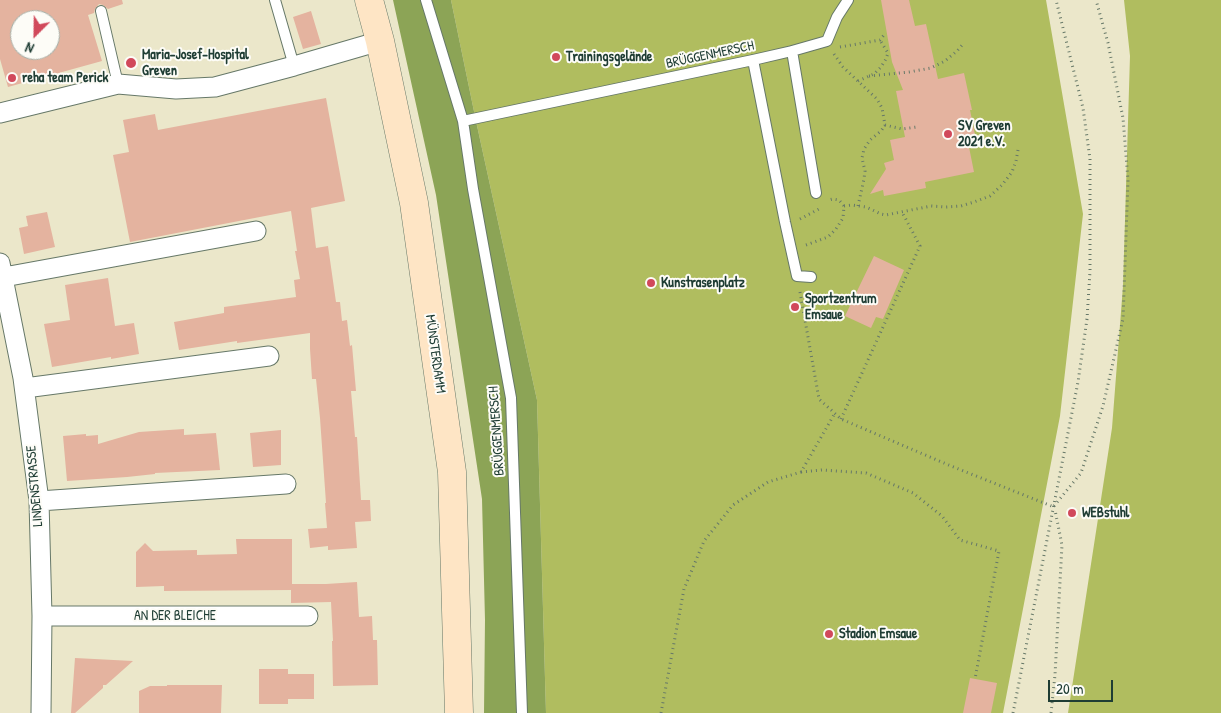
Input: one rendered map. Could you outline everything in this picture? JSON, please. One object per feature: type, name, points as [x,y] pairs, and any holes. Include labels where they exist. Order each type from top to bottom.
[{"type":"main road","name":"MÜNSTERDAMM","points":[[370,0],[414,203],[452,472],[459,713]]},
{"type":"street","points":[[0,113],[118,84],[176,89],[216,86],[380,41]]},
{"type":"street","points":[[2,270],[256,231]]},
{"type":"street","name":"LINDENSTRASSE","points":[[2,270],[25,388],[39,501],[42,616],[41,713]]},
{"type":"street","points":[[25,388],[269,356]]},
{"type":"street","points":[[39,501],[286,484]]},
{"type":"street","name":"AN DER BLEICHE","points":[[42,616],[308,616]]},
{"type":"lane","points":[[275,0],[294,66]]},
{"type":"lane","name":"BRÜGGENMERSCH","points":[[426,0],[463,121],[473,189],[511,398],[522,713]]},
{"type":"lane","points":[[828,45],[837,17],[848,0]]},
{"type":"lane","points":[[101,11],[118,84]]},
{"type":"lane","name":"BRÜGGENMERSCH","points":[[463,121],[828,45]]},
{"type":"lane","points":[[792,51],[816,193]]},
{"type":"lane","points":[[753,60],[791,254],[797,276],[811,277]]},
{"type":"path","points":[[1013,713],[1079,373],[1087,319],[1090,271],[1090,159],[1083,108],[1056,0]]},
{"type":"path","points":[[1054,507],[1081,473],[1103,406],[1123,320],[1128,180],[1123,118],[1108,43],[1096,0]]},
{"type":"path","points":[[828,45],[880,40],[884,35]]},
{"type":"path","points":[[858,81],[874,74],[886,58],[888,53],[880,40]]},
{"type":"path","points":[[869,76],[931,68],[944,61],[964,43]]},
{"type":"path","points":[[828,45],[843,66],[876,99],[882,108],[885,125],[864,149],[862,158],[865,171],[858,206]]},
{"type":"path","points":[[885,125],[902,129],[917,127]]},
{"type":"path","points":[[844,206],[866,207],[886,215],[931,206],[961,206],[990,196],[1002,185],[1012,172],[1018,150]]},
{"type":"path","points":[[785,222],[801,219],[832,198],[839,200],[844,206],[844,218],[836,230],[828,237],[799,248],[791,254]]},
{"type":"path","points":[[841,419],[920,246],[902,212]]},
{"type":"path","points":[[797,276],[819,400],[841,419],[1054,507]]},
{"type":"path","points":[[801,472],[835,413]]},
{"type":"path","points":[[661,713],[684,589],[704,541],[733,505],[768,482],[801,472],[822,470],[866,473],[912,493],[942,516],[960,540],[999,552],[975,679]]},
{"type":"path","points":[[1051,713],[1055,675],[1062,545],[1054,507]]},
{"type":"green space","points":[[393,0],[451,0],[537,400],[546,713],[484,713],[485,620],[482,499],[436,195]]},
{"type":"green space","name":"Sportzentrum Emsaue","points":[[451,0],[1046,0],[1083,214],[1060,416],[1003,713],[546,713],[537,400]]},
{"type":"green space","points":[[1124,0],[1221,0],[1221,713],[1068,713],[1112,428],[1123,286],[1130,56]]},
{"type":"building","points":[[0,0],[122,0],[123,4],[108,9],[99,4],[94,13],[88,15],[102,61],[8,87],[0,59]]},
{"type":"building","name":"SV Greven 2021 e.V.","points":[[881,0],[909,0],[915,26],[926,24],[938,79],[964,73],[977,145],[969,147],[974,172],[925,182],[926,188],[884,196],[883,190],[870,194],[886,169],[884,163],[894,160],[890,140],[905,137],[896,91],[903,90],[892,62]]},
{"type":"building","points":[[311,11],[321,44],[303,49],[293,17]]},
{"type":"building","points":[[326,98],[345,201],[311,208],[316,248],[328,246],[336,302],[340,302],[342,321],[347,320],[350,346],[352,345],[356,391],[351,391],[355,437],[357,437],[361,500],[370,500],[371,521],[355,522],[357,548],[328,550],[328,546],[310,548],[308,529],[327,528],[320,418],[316,379],[312,379],[310,333],[179,350],[174,322],[224,313],[224,307],[296,297],[294,280],[300,279],[291,211],[130,242],[113,155],[129,152],[123,120],[155,114],[158,130]]},
{"type":"building","points":[[47,212],[55,247],[24,254],[19,228],[28,226],[26,216]]},
{"type":"building","points":[[874,256],[904,270],[883,319],[876,317],[871,328],[845,316]]},
{"type":"building","points":[[108,278],[115,326],[134,323],[139,354],[52,367],[44,324],[70,320],[65,285]]},
{"type":"building","points":[[184,429],[184,435],[216,433],[220,470],[155,473],[67,481],[63,436],[98,435],[98,444],[139,432]]},
{"type":"building","points":[[281,430],[281,465],[253,467],[250,433]]},
{"type":"building","points":[[236,539],[292,539],[292,584],[357,582],[359,617],[372,616],[373,640],[377,640],[378,685],[333,686],[331,602],[291,603],[291,590],[164,591],[164,586],[136,587],[136,552],[145,543],[153,551],[197,550],[197,555],[237,554]]},
{"type":"building","points":[[75,658],[133,661],[106,685],[103,685],[103,688],[75,713],[71,713]]},
{"type":"building","points":[[259,669],[288,669],[288,674],[314,674],[314,699],[288,699],[288,704],[259,704]]},
{"type":"building","points":[[970,678],[997,683],[991,713],[963,713]]},
{"type":"building","points":[[222,685],[221,713],[139,713],[139,691],[150,686]]},
{"type":"place","name":"Trainingsgelände","points":[[556,57]]},
{"type":"place","name":"Maria-Josef-Hospital Greven","points":[[131,63]]},
{"type":"place","name":"reha team Perick","points":[[12,78]]},
{"type":"place","name":"SV Greven 2021 e.V.","points":[[948,134]]},
{"type":"place","name":"Kunstrasenplatz","points":[[651,283]]},
{"type":"place","name":"Sportzentrum Emsaue","points":[[795,307]]},
{"type":"place","name":"WEBstuhl","points":[[1072,513]]},
{"type":"place","name":"Stadion Emsaue","points":[[829,634]]}]
